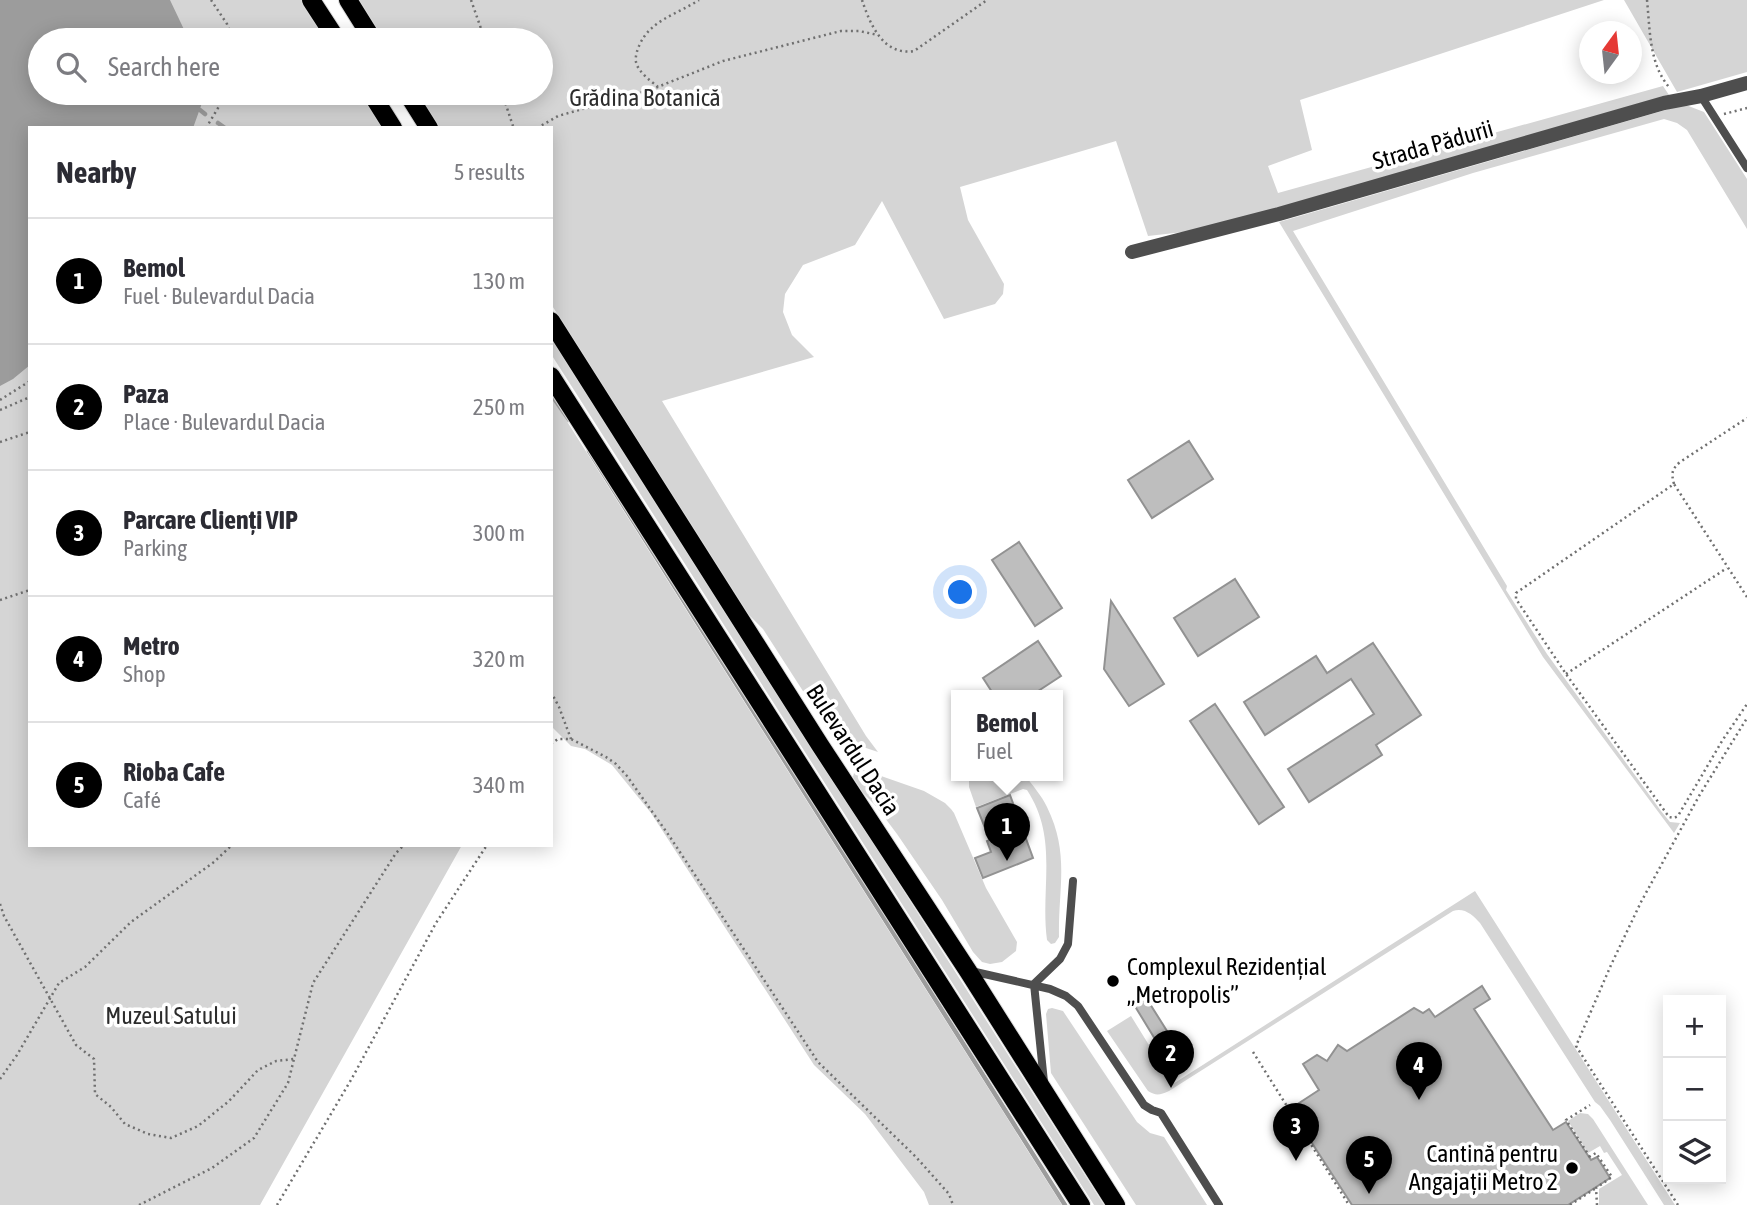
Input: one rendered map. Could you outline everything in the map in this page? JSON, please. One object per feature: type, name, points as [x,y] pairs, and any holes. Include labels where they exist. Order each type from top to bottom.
[{"type":"main road","points":[[311,0],[329,28]]},
{"type":"main road","points":[[348,0],[366,28]]},
{"type":"main road","points":[[379,105],[392,126]]},
{"type":"main road","points":[[415,105],[428,126]]},
{"type":"main road","name":"Bulevardul Dacia","points":[[553,324],[1116,1205]]},
{"type":"main road","points":[[553,379],[1081,1205]]},
{"type":"street","name":"Strada Pădurii","points":[[1132,252],[1279,214],[1664,103],[1747,83]]},
{"type":"lane","points":[[1701,96],[1747,168]]},
{"type":"lane","points":[[1034,984],[1060,959],[1068,944],[1073,881]]},
{"type":"lane","points":[[968,971],[1034,984],[1066,996],[1077,1006],[1144,1105],[1161,1113],[1219,1205]]},
{"type":"lane","points":[[1034,984],[1045,1093]]},
{"type":"path","points":[[211,0],[229,28]]},
{"type":"path","points":[[471,0],[481,28]]},
{"type":"path","points":[[658,87],[643,74],[636,63],[637,50],[654,24],[699,0]]},
{"type":"path","points":[[862,0],[884,43],[895,50],[905,52],[914,51],[987,0]]},
{"type":"path","points":[[1647,0],[1653,54],[1660,75],[1681,100]]},
{"type":"path","points":[[540,126],[558,116],[658,87],[723,61],[841,31],[878,34]]},
{"type":"path","points":[[207,126],[220,105]]},
{"type":"path","points":[[506,105],[513,126]]},
{"type":"path","points":[[1714,117],[1747,108]]},
{"type":"path","points":[[0,400],[28,382]]},
{"type":"path","points":[[0,410],[28,398]]},
{"type":"path","points":[[1747,418],[1680,462],[1671,474],[1674,484],[1747,597]]},
{"type":"path","points":[[0,442],[28,433]]},
{"type":"path","points":[[1674,484],[1516,593],[1516,598],[1566,674],[1669,817],[1678,816],[1747,704]]},
{"type":"path","points":[[1566,674],[1727,567]]},
{"type":"path","points":[[0,600],[28,591]]},
{"type":"path","points":[[553,695],[571,740]]},
{"type":"path","points":[[1678,1205],[1576,1046],[1641,902],[1705,785],[1747,718]]},
{"type":"path","points":[[553,735],[558,739],[571,740],[606,757],[627,776],[677,846],[818,1062],[916,1157],[949,1194],[953,1205]]},
{"type":"path","points":[[553,743],[558,739]]},
{"type":"path","points":[[0,1079],[60,984],[85,967],[131,922],[214,862],[230,847]]},
{"type":"path","points":[[139,1205],[212,1168],[254,1138],[288,1083],[313,983],[402,847]]},
{"type":"path","points":[[277,1205],[351,1080],[436,923],[486,847]]},
{"type":"path","points":[[0,904],[4,916],[76,1045],[94,1059],[95,1094],[111,1107],[125,1124],[148,1134],[171,1138],[198,1126],[229,1101],[258,1070],[276,1060],[294,1059]]},
{"type":"path","points":[[1253,1052],[1349,1205]]},
{"type":"path","points":[[1570,1205],[1612,1177],[1596,1153],[1589,1157],[1566,1120],[1590,1105]]},
{"type":"path","points":[[1596,1188],[1597,1205]]},
{"type":"green space","name":"Muzeul Satului","points":[[0,0],[301,0],[319,28],[28,28],[28,105],[368,105],[381,126],[28,126],[28,847],[461,847],[260,1205],[0,1205]]},
{"type":"green space","name":"Grădina Botanică","points":[[358,0],[1604,0],[1300,100],[1312,150],[1268,166],[1278,193],[1663,86],[1669,95],[1201,230],[1148,236],[1116,141],[960,187],[968,220],[1004,284],[1003,294],[995,304],[944,319],[882,201],[855,245],[803,265],[785,294],[783,312],[792,335],[814,357],[662,401],[878,752],[830,733],[763,629],[749,615],[553,307],[553,126],[438,126],[425,105],[553,105],[553,28],[376,28]]},
{"type":"green space","points":[[1624,0],[1747,0],[1747,72],[1677,92],[1642,31],[1642,21],[1636,21]]},
{"type":"green space","points":[[1686,105],[1704,112],[1747,179],[1747,229],[1687,130],[1664,119],[1473,173],[1293,231],[1507,586],[1506,590],[1547,654],[1661,811],[1670,822],[1680,823],[1674,833],[1543,657],[1279,222]]},
{"type":"green space","points":[[553,341],[1104,1205],[1094,1205],[553,357]]},
{"type":"green space","points":[[553,399],[1062,1205],[929,1205],[924,1192],[865,1114],[814,1065],[651,813],[612,765],[585,749],[571,746],[553,728]]},
{"type":"green space","points":[[861,769],[924,791],[951,809],[986,888],[1017,942],[1016,951],[1002,962],[990,964],[982,962],[973,952],[897,834],[853,777],[854,773]]},
{"type":"green space","points":[[969,781],[1030,781],[1047,807],[1061,856],[1059,937],[1055,943],[1051,944],[1047,940],[1046,845],[1037,808],[1027,790],[1023,789],[976,807]]},
{"type":"green space","points":[[1475,891],[1675,1205],[1664,1205],[1480,923],[1465,911],[1453,911],[1169,1091],[1156,1094],[1148,1091],[1107,1031],[1131,1016],[1173,1084]]},
{"type":"green space","points":[[1048,1009],[1063,1011],[1137,1122],[1150,1133],[1164,1137],[1207,1205],[1136,1205],[1051,1073],[1046,1014]]},
{"type":"green space","points":[[1580,1113],[1588,1114],[1593,1119],[1648,1205],[1599,1205],[1599,1189],[1622,1175],[1600,1146],[1588,1153],[1568,1121]]},
{"type":"shaded area","points":[[0,0],[170,0],[183,28],[28,28],[28,105],[201,105],[194,126],[28,126],[28,367],[0,386]]},
{"type":"building","points":[[1189,441],[1213,479],[1152,518],[1128,480]]},
{"type":"building","points":[[1019,542],[1062,608],[1035,626],[992,560]]},
{"type":"building","points":[[1235,579],[1259,617],[1198,656],[1174,618]]},
{"type":"building","points":[[1111,601],[1164,684],[1129,706],[1104,669]]},
{"type":"building","points":[[1038,641],[1061,676],[1040,690],[991,690],[983,678]]},
{"type":"building","points":[[1373,643],[1421,715],[1376,745],[1382,755],[1309,802],[1288,769],[1374,714],[1351,679],[1265,735],[1244,702],[1316,656],[1327,673]]},
{"type":"building","points":[[1215,704],[1284,807],[1259,824],[1190,721]]},
{"type":"building","points":[[1010,795],[1033,858],[983,878],[975,858],[991,852],[987,841],[990,840],[977,808]]},
{"type":"building","points":[[1482,986],[1490,999],[1474,1009],[1553,1130],[1566,1122],[1591,1160],[1597,1157],[1610,1178],[1568,1205],[1352,1205],[1290,1109],[1319,1090],[1303,1064],[1317,1055],[1327,1061],[1338,1045],[1347,1051],[1414,1008],[1423,1013],[1429,1009],[1435,1017]]},
{"type":"building","points":[[1145,996],[1167,1031],[1155,1039],[1133,1003]]},
{"type":"waterway","points":[[200,110],[205,114]]},
{"type":"waterway","points":[[218,123],[222,126]]},
{"type":"waterway","points":[[553,397],[569,420]]},
{"type":"waterway","points":[[589,451],[1065,1205]]},
{"type":"place","name":"Bemol","points":[[1007,861]]},
{"type":"place","name":"Complexul Rezidențial „Metropolis”","points":[[1113,981]]},
{"type":"place","name":"Paza","points":[[1171,1088]]},
{"type":"place","name":"Metro","points":[[1419,1100]]},
{"type":"place","name":"Parcare Clienți VIP","points":[[1296,1161]]},
{"type":"place","name":"Cantină pentru Angajații Metro 2","points":[[1572,1168]]},
{"type":"place","name":"Rioba Cafe","points":[[1369,1194]]}]
